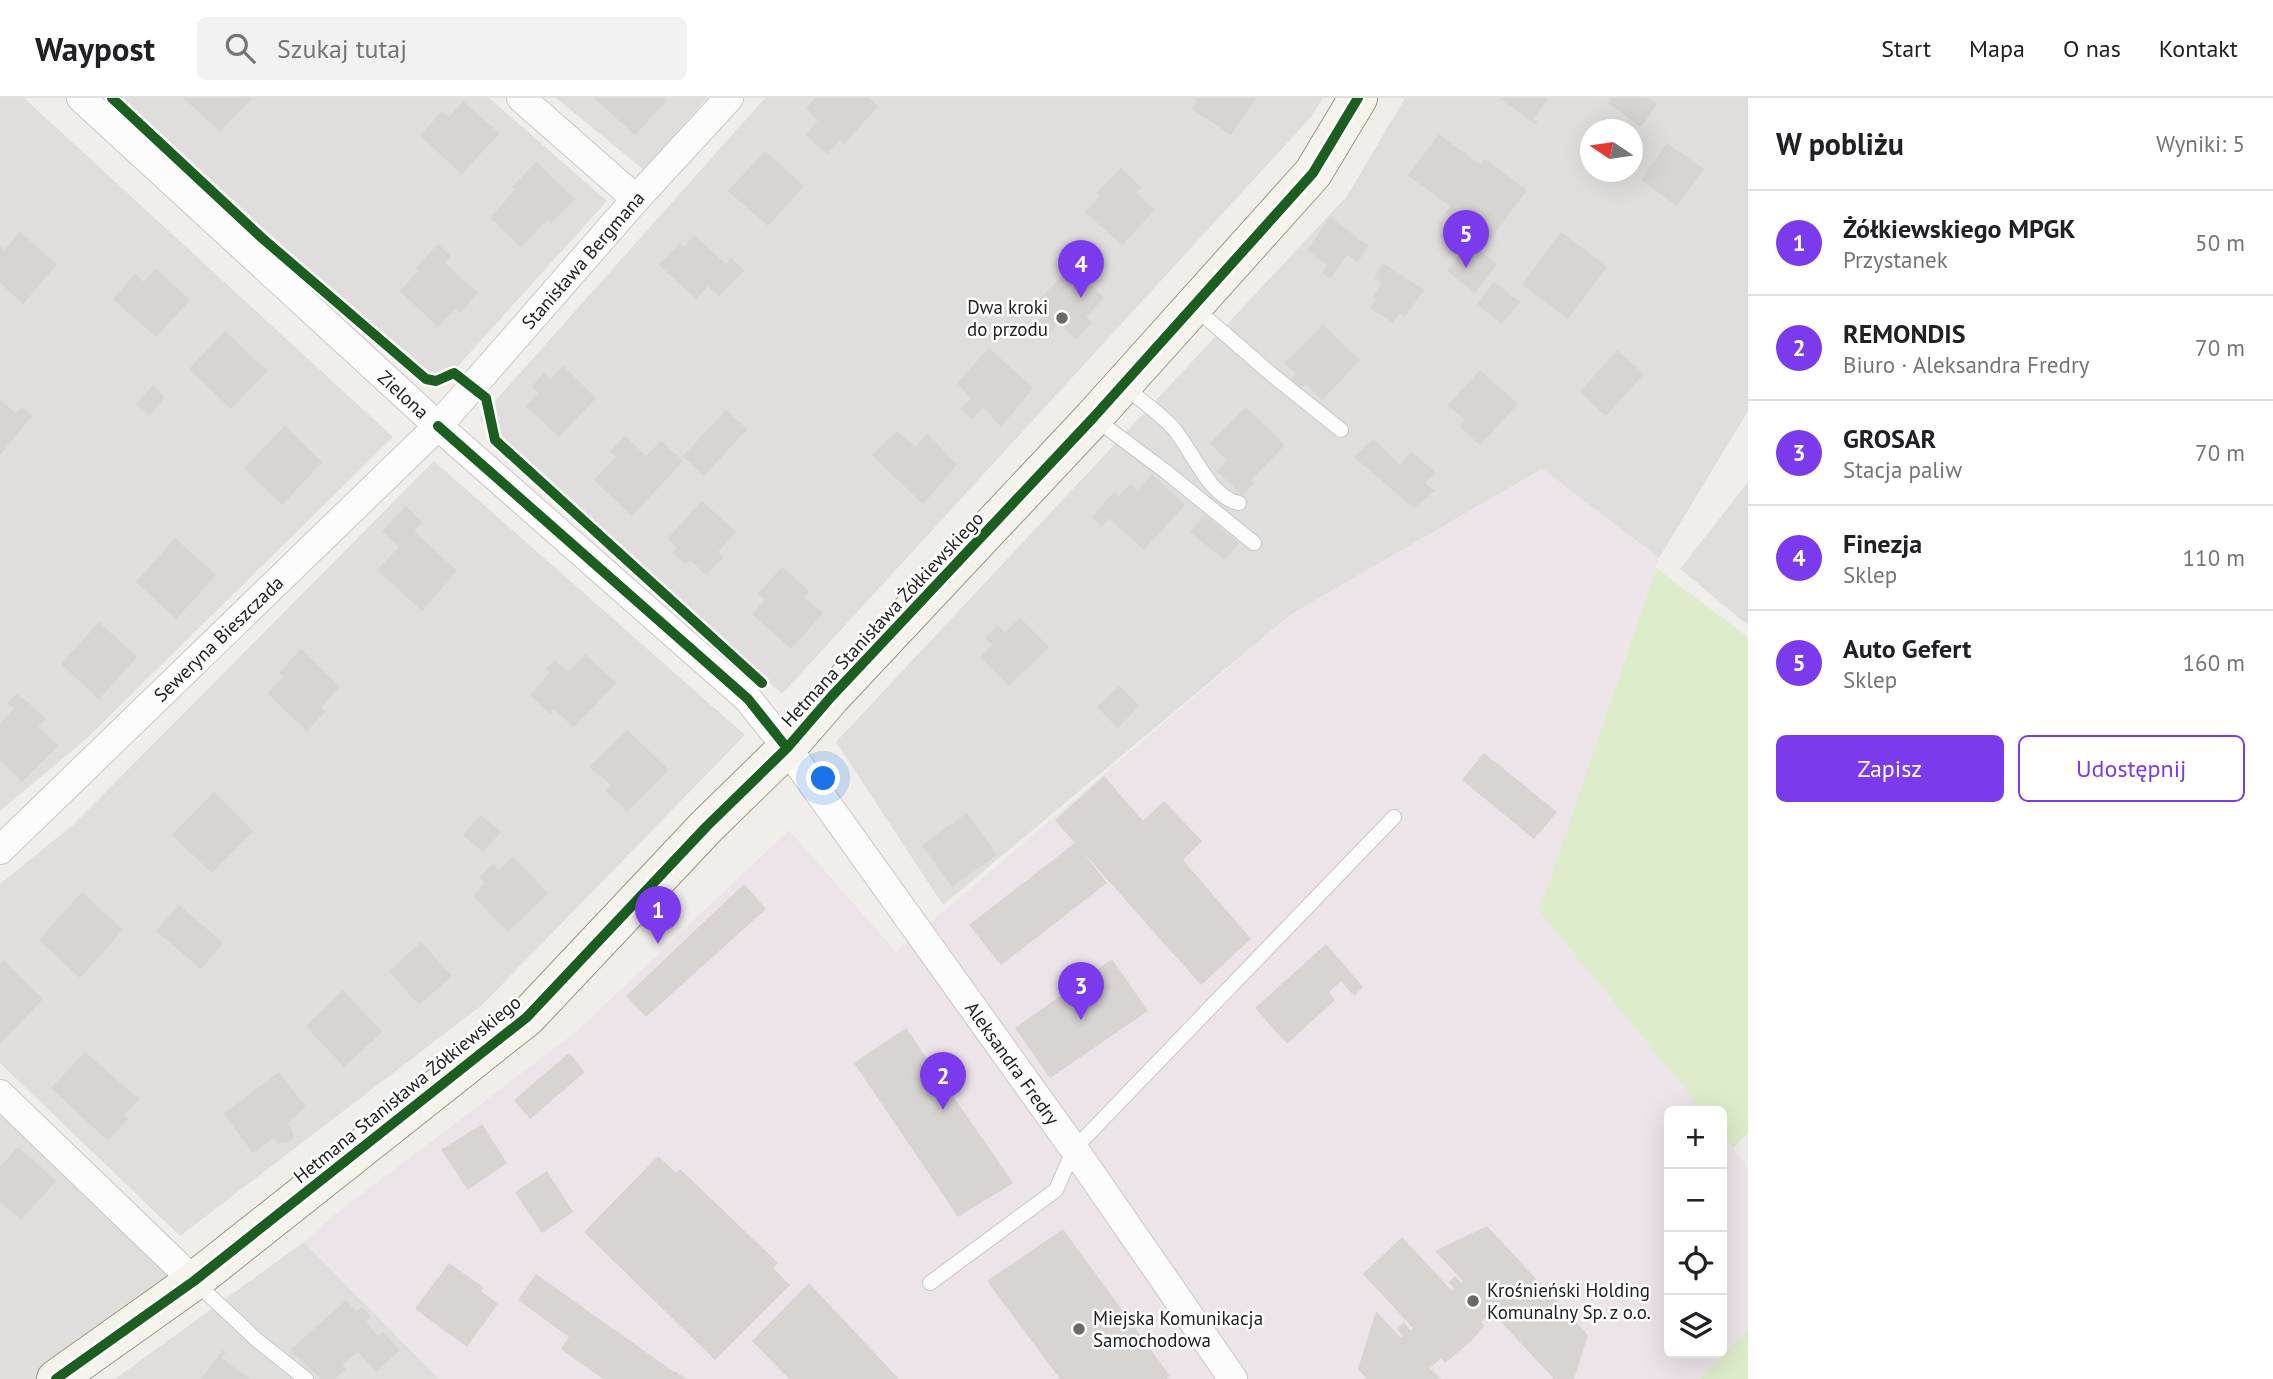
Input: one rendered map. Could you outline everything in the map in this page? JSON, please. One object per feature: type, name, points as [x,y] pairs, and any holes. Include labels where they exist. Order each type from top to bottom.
[{"type":"street","name":"Zielona","points":[[81,98],[438,426],[748,699],[787,748]]},
{"type":"street","points":[[521,98],[636,199]]},
{"type":"street","name":"Stanisława Bergmana","points":[[438,426],[636,199],[729,98]]},
{"type":"street","name":"Hetmana Stanisława Żółkiewskiego","points":[[56,1379],[194,1281],[527,1017],[708,826],[787,748],[831,697],[1123,385],[1313,173],[1358,98]]},
{"type":"street","name":"Seweryna Bieszczada","points":[[0,850],[438,426]]},
{"type":"street","name":"Aleksandra Fredry","points":[[787,748],[1074,1149],[1233,1379]]},
{"type":"street","points":[[0,1094],[194,1281]]},
{"type":"lane","points":[[1193,306],[1341,430]]},
{"type":"lane","points":[[1123,385],[1174,429],[1208,480],[1230,501],[1239,503]]},
{"type":"lane","points":[[1093,418],[1165,471],[1254,543]]},
{"type":"lane","points":[[930,1283],[1056,1190],[1074,1149],[1394,817]]},
{"type":"lane","points":[[194,1281],[258,1341],[306,1379]]},
{"type":"shaded area","points":[[0,98],[24,98],[393,437],[86,739],[0,811]]},
{"type":"shaded area","points":[[119,98],[489,98],[607,201],[437,389]]},
{"type":"shaded area","points":[[556,98],[707,98],[644,170]]},
{"type":"shaded area","points":[[765,98],[1323,98],[1311,117],[782,694],[479,419]]},
{"type":"shaded area","points":[[1405,98],[1748,98],[1748,411],[1659,558],[1542,469],[1290,615],[943,905],[836,742],[1347,196]]},
{"type":"shaded area","points":[[434,461],[745,735],[482,1005],[180,1236],[0,1063],[0,884],[74,824]]},
{"type":"shaded area","points":[[1543,469],[1659,558],[1539,911],[1699,1106],[1664,1106],[1664,1358],[1720,1358],[1700,1379],[439,1379],[304,1242],[333,1216],[577,1031],[789,830],[896,952],[1290,615]]},
{"type":"shaded area","points":[[1748,482],[1748,625],[1680,569]]},
{"type":"shaded area","points":[[0,1094],[194,1281],[56,1379],[0,1379]]},
{"type":"shaded area","points":[[1727,1141],[1748,1167],[1748,1329],[1727,1351]]},
{"type":"shaded area","points":[[304,1242],[439,1379],[115,1379]]},
{"type":"green space","points":[[1656,568],[1748,637],[1748,1133],[1733,1148],[1727,1141],[1727,1106],[1699,1106],[1539,911]]},
{"type":"green space","points":[[1748,1329],[1748,1379],[1700,1379],[1720,1358],[1727,1358],[1727,1351]]},
{"type":"building","points":[[183,98],[251,98],[252,99],[220,131]]},
{"type":"building","points":[[594,98],[662,98],[666,101],[635,135]]},
{"type":"building","points":[[815,98],[869,98],[878,106],[845,143],[840,140],[827,154],[806,135],[818,120],[806,109]]},
{"type":"building","points":[[1193,98],[1256,98],[1231,135],[1192,109],[1197,101]]},
{"type":"building","points":[[1499,98],[1548,98],[1533,119],[1538,122],[1536,125]]},
{"type":"building","points":[[1612,98],[1649,98],[1657,104],[1643,124],[1643,119],[1630,119],[1608,103]]},
{"type":"building","points":[[463,101],[499,133],[462,174],[420,136],[442,111],[449,117]]},
{"type":"building","points":[[1439,134],[1481,165],[1485,159],[1527,190],[1487,244],[1446,213],[1450,206],[1408,176]]},
{"type":"building","points":[[1667,143],[1704,169],[1677,206],[1643,181],[1643,177]]},
{"type":"building","points":[[765,151],[804,186],[768,226],[728,191]]},
{"type":"building","points":[[536,162],[575,199],[551,223],[547,220],[521,247],[490,218],[515,190],[512,187]]},
{"type":"building","points":[[1121,168],[1141,187],[1136,193],[1155,210],[1122,245],[1085,212],[1100,196],[1097,193]]},
{"type":"building","points":[[1330,217],[1368,246],[1358,262],[1347,255],[1330,279],[1322,273],[1327,265],[1307,250]]},
{"type":"building","points":[[20,232],[57,264],[23,304],[0,283],[0,246],[5,250]]},
{"type":"building","points":[[1561,232],[1607,267],[1568,319],[1522,285]]},
{"type":"building","points":[[694,235],[726,264],[731,258],[744,271],[719,296],[708,286],[696,299],[659,265],[680,243],[684,247]]},
{"type":"building","points":[[1468,243],[1497,264],[1475,293],[1447,271]]},
{"type":"building","points":[[438,244],[451,256],[445,263],[478,293],[460,313],[455,309],[438,327],[400,291]]},
{"type":"building","points":[[1383,263],[1424,290],[1405,317],[1399,313],[1393,323],[1370,308],[1382,283],[1374,278]]},
{"type":"building","points":[[1071,266],[1104,298],[1086,317],[1092,323],[1076,339],[1059,323],[1050,332],[1038,321],[1047,312],[1037,302]]},
{"type":"building","points":[[156,269],[190,300],[156,337],[113,299],[135,274],[144,282]]},
{"type":"building","points":[[1494,282],[1520,302],[1502,324],[1477,304]]},
{"type":"building","points":[[1323,325],[1360,360],[1322,400],[1306,384],[1301,389],[1291,379],[1296,374],[1285,363]]},
{"type":"building","points":[[225,331],[267,371],[231,409],[189,369]]},
{"type":"building","points":[[989,348],[1033,388],[1001,427],[984,407],[972,419],[960,409],[971,399],[957,383]]},
{"type":"building","points":[[1617,350],[1644,374],[1606,416],[1580,392]]},
{"type":"building","points":[[563,366],[596,398],[559,437],[526,406],[538,393],[531,387],[544,373],[551,379]]},
{"type":"building","points":[[1480,370],[1518,404],[1480,445],[1459,426],[1465,420],[1448,405]]},
{"type":"building","points":[[153,385],[165,397],[150,415],[136,404]]},
{"type":"building","points":[[0,400],[16,413],[22,407],[32,416],[0,455]]},
{"type":"building","points":[[1246,407],[1285,445],[1251,480],[1254,483],[1242,495],[1217,471],[1227,460],[1210,443]]},
{"type":"building","points":[[726,410],[747,429],[704,476],[683,456]]},
{"type":"building","points":[[285,426],[322,462],[282,505],[244,468]]},
{"type":"building","points":[[897,431],[916,447],[927,433],[957,465],[923,504],[872,455]]},
{"type":"building","points":[[625,436],[646,456],[661,441],[683,461],[632,516],[594,480],[616,457],[610,451]]},
{"type":"building","points":[[1373,439],[1400,465],[1411,451],[1436,473],[1425,483],[1435,491],[1414,508],[1354,457]]},
{"type":"building","points":[[1152,474],[1185,505],[1144,550],[1109,518],[1102,526],[1092,517],[1114,492],[1119,496],[1131,483],[1138,490]]},
{"type":"building","points":[[702,501],[736,532],[718,552],[723,557],[706,575],[690,560],[685,564],[672,553],[677,548],[667,539]]},
{"type":"building","points":[[406,506],[422,522],[414,531],[457,571],[422,611],[377,570],[399,547],[382,531]]},
{"type":"building","points":[[1204,515],[1239,543],[1225,560],[1190,532]]},
{"type":"building","points":[[175,538],[216,575],[176,619],[136,582]]},
{"type":"building","points":[[782,567],[809,591],[804,597],[823,613],[791,649],[752,614],[765,600],[758,594]]},
{"type":"building","points":[[1020,618],[1049,647],[1009,686],[980,657],[992,645],[985,638],[998,625],[1005,632]]},
{"type":"building","points":[[99,622],[137,657],[99,699],[61,664]]},
{"type":"building","points":[[301,649],[340,687],[321,707],[326,711],[307,731],[267,693],[283,677],[279,673]]},
{"type":"building","points":[[585,654],[616,683],[574,727],[554,710],[550,714],[530,695],[550,673],[546,669],[555,660],[569,672]]},
{"type":"building","points":[[1119,686],[1139,706],[1118,728],[1097,707]]},
{"type":"building","points":[[17,694],[46,719],[38,726],[58,746],[22,782],[0,760],[0,723],[14,709],[7,703]]},
{"type":"building","points":[[627,730],[669,770],[627,811],[606,791],[610,784],[589,767]]},
{"type":"building","points":[[1484,753],[1557,812],[1534,839],[1462,780]]},
{"type":"building","points":[[1104,776],[1143,821],[1164,801],[1202,841],[1183,860],[1251,939],[1201,985],[1082,851],[1107,883],[1001,965],[969,925],[1075,843],[1055,820]]},
{"type":"building","points":[[214,792],[253,831],[212,873],[172,835]]},
{"type":"building","points":[[967,813],[997,855],[952,887],[922,845]]},
{"type":"building","points":[[480,815],[501,832],[483,852],[463,835]]},
{"type":"building","points":[[513,857],[548,893],[508,932],[473,896],[485,883],[480,877],[493,864],[499,870]]},
{"type":"building","points":[[744,884],[766,909],[646,1017],[626,996]]},
{"type":"building","points":[[82,892],[123,930],[80,978],[39,940]]},
{"type":"building","points":[[179,905],[223,943],[201,969],[156,931]]},
{"type":"building","points":[[421,942],[452,976],[419,1005],[389,971]]},
{"type":"building","points":[[1326,944],[1363,987],[1354,996],[1341,981],[1329,992],[1335,1000],[1287,1044],[1255,1008]]},
{"type":"building","points":[[1112,959],[1148,1011],[1050,1078],[1015,1028]]},
{"type":"building","points":[[4,961],[43,999],[0,1044],[0,965]]},
{"type":"building","points":[[343,990],[382,1032],[344,1067],[306,1026]]},
{"type":"building","points":[[906,1028],[1013,1183],[958,1217],[854,1063]]},
{"type":"building","points":[[85,1052],[139,1099],[124,1115],[128,1119],[108,1141],[51,1088]]},
{"type":"building","points":[[569,1053],[585,1072],[530,1119],[514,1100]]},
{"type":"building","points":[[279,1072],[306,1107],[287,1123],[293,1131],[293,1139],[279,1143],[274,1138],[253,1153],[224,1114]]},
{"type":"building","points":[[482,1124],[507,1163],[468,1190],[441,1150]]},
{"type":"building","points":[[18,1147],[56,1181],[21,1220],[0,1201],[0,1167]]},
{"type":"building","points":[[658,1156],[676,1173],[680,1169],[778,1263],[773,1268],[790,1285],[715,1360],[584,1232]]},
{"type":"building","points":[[547,1171],[573,1212],[542,1233],[515,1192]]},
{"type":"building","name":"Krośnieński Holding Komunalny Sp. z o.o.","points":[[1487,1226],[1588,1335],[1574,1379],[1554,1379],[1492,1312],[1481,1322],[1484,1326],[1471,1341],[1445,1363],[1441,1358],[1430,1368],[1441,1379],[1367,1379],[1358,1369],[1376,1311],[1401,1338],[1403,1336],[1397,1329],[1404,1322],[1410,1330],[1413,1328],[1363,1274],[1402,1237],[1452,1291],[1454,1289],[1449,1282],[1455,1276],[1461,1283],[1463,1281],[1435,1251]]},
{"type":"building","name":"Miejska Komunikacja Samochodowa","points":[[1063,1229],[1170,1376],[1166,1379],[1060,1379],[987,1281]]},
{"type":"building","points":[[449,1263],[483,1287],[481,1291],[498,1304],[467,1347],[415,1309]]},
{"type":"building","points":[[536,1274],[686,1379],[603,1379],[561,1349],[569,1337],[518,1300]]},
{"type":"building","points":[[809,1283],[899,1379],[789,1379],[752,1341]]},
{"type":"building","points":[[346,1300],[356,1311],[362,1307],[371,1317],[366,1322],[378,1336],[383,1332],[400,1350],[376,1372],[358,1352],[342,1365],[346,1369],[335,1379],[321,1379],[290,1350]]},
{"type":"building","points":[[223,1350],[226,1352],[221,1358],[250,1379],[201,1379]]},
{"type":"cycle path","points":[[112,98],[262,238],[426,379],[436,381],[454,373],[486,398],[495,440],[762,683]]},
{"type":"cycle path","points":[[56,1379],[194,1281],[527,1017],[707,826],[787,748],[831,697],[1093,418],[1313,173],[1358,98]]},
{"type":"cycle path","points":[[438,426],[748,699],[787,748]]},
{"type":"place","name":"Auto Gefert","points":[[1466,268]]},
{"type":"place","name":"Finezja","points":[[1081,298]]},
{"type":"place","name":"Dwa kroki do przodu","points":[[1062,318]]},
{"type":"place","name":"Żółkiewskiego MPGK","points":[[658,944]]},
{"type":"place","name":"GROSAR","points":[[1081,1020]]},
{"type":"place","name":"REMONDIS","points":[[943,1110]]},
{"type":"place","name":"Krośnieński Holding Komunalny Sp. z o.o.","points":[[1473,1301]]},
{"type":"place","name":"Miejska Komunikacja Samochodowa","points":[[1079,1329]]}]
